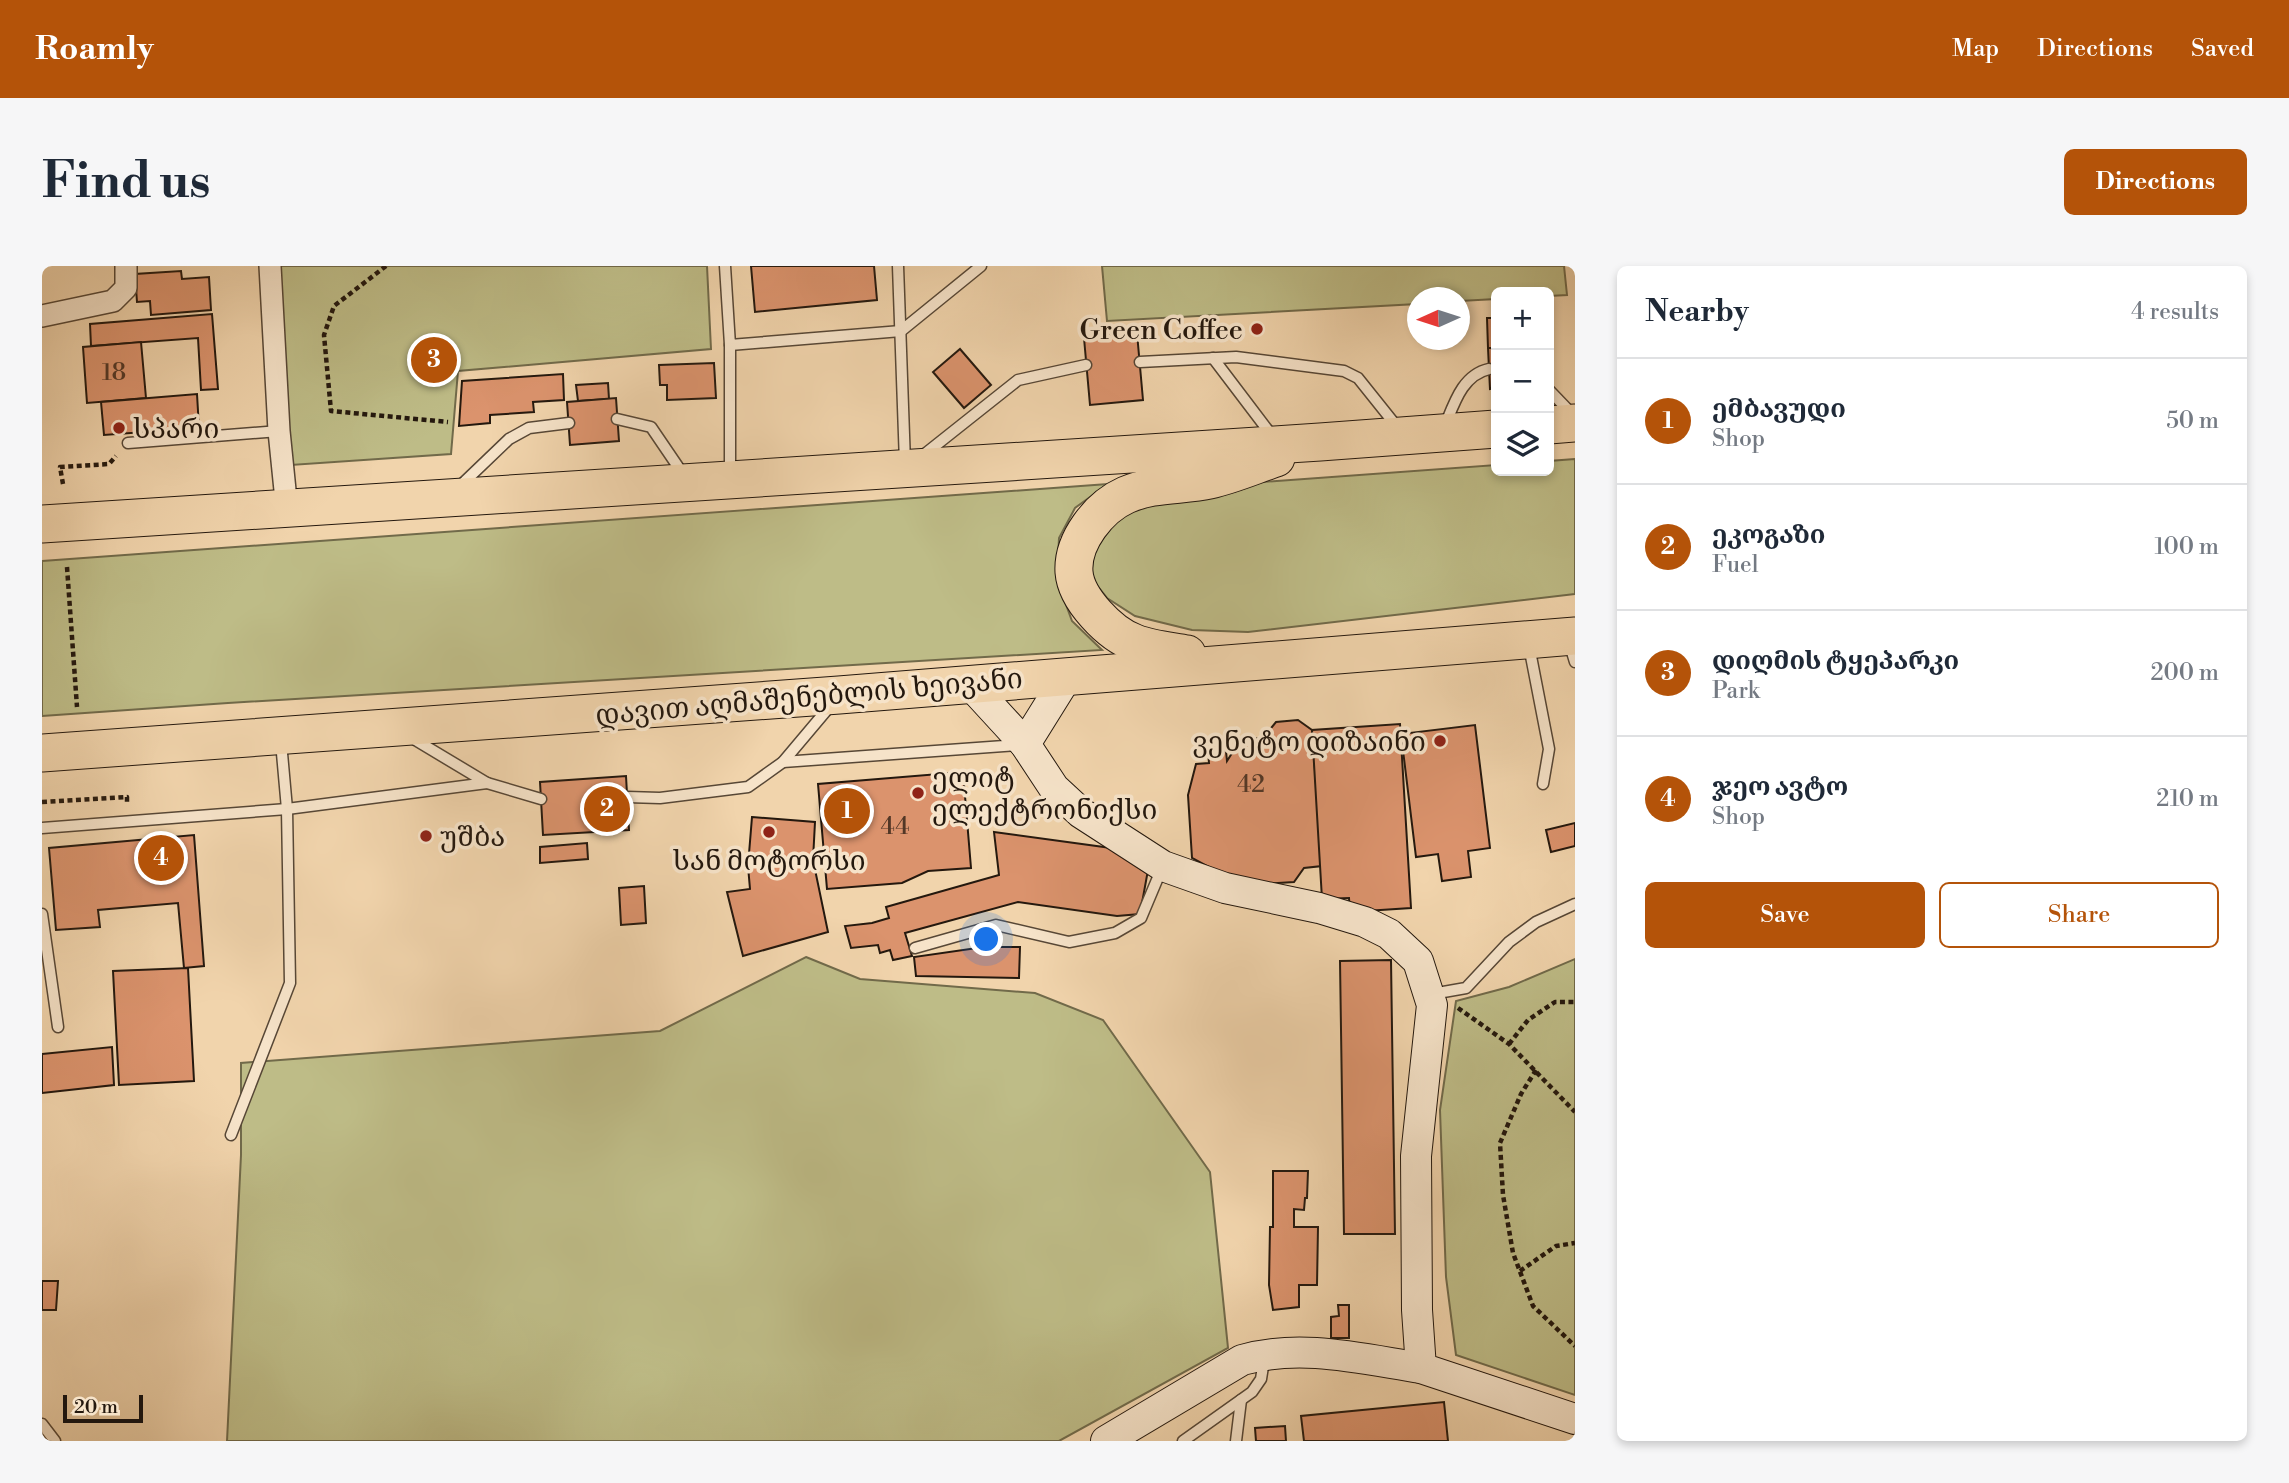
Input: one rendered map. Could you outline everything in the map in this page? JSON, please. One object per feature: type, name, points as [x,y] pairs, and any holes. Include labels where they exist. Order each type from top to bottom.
[{"type":"highway","points":[[1554,425],[1575,423]]},
{"type":"highway","points":[[42,524],[1491,429]]},
{"type":"highway","points":[[1230,663],[1134,643],[1109,627],[1090,607],[1080,591],[1074,572],[1079,546],[1091,523],[1104,509],[1123,496],[1147,487],[1211,480],[1320,442]]},
{"type":"highway","name":"დავით აღმაშენებლის ხეივანი","points":[[42,753],[839,695],[1527,639],[1572,645]]},
{"type":"street","points":[[42,316],[113,301],[126,288],[126,266]]},
{"type":"street","points":[[270,266],[279,431],[287,510]]},
{"type":"street","points":[[1025,744],[1068,675]]},
{"type":"street","points":[[969,683],[1025,744],[1054,788],[1081,813],[1163,866],[1225,888],[1319,908],[1366,922],[1389,934],[1418,961],[1432,1005],[1416,1156],[1417,1310],[1421,1368]]},
{"type":"street","points":[[1106,1441],[1242,1360],[1264,1353],[1308,1352],[1421,1368],[1575,1419]]},
{"type":"lane","points":[[725,266],[730,345],[730,479]]},
{"type":"lane","points":[[898,266],[905,469]]},
{"type":"lane","points":[[730,345],[901,331],[981,266]]},
{"type":"lane","points":[[1140,362],[1236,357],[1344,371],[1358,378],[1405,436]]},
{"type":"lane","points":[[1213,358],[1279,444]]},
{"type":"lane","points":[[905,469],[1018,380],[1086,365]]},
{"type":"lane","points":[[1442,433],[1458,394],[1478,372],[1489,369]]},
{"type":"lane","points":[[1554,395],[1575,417]]},
{"type":"lane","points":[[617,419],[652,426],[688,482]]},
{"type":"lane","points":[[447,499],[509,439],[529,428],[569,423]]},
{"type":"lane","points":[[128,443],[279,431]]},
{"type":"lane","points":[[1527,639],[1549,749],[1543,784]]},
{"type":"lane","points":[[627,797],[660,798],[748,787],[783,762],[839,695]]},
{"type":"lane","points":[[395,727],[487,783],[541,799]]},
{"type":"lane","points":[[232,1135],[290,983],[286,810],[280,736]]},
{"type":"lane","points":[[783,762],[1025,744]]},
{"type":"lane","points":[[42,828],[286,810],[487,783]]},
{"type":"lane","points":[[915,948],[996,925],[1069,942],[1115,933],[1140,918],[1163,866]]},
{"type":"lane","points":[[1429,995],[1466,988],[1508,942],[1536,922],[1575,904]]},
{"type":"lane","points":[[42,914],[58,1027]]},
{"type":"lane","points":[[1183,1441],[1252,1392],[1261,1380],[1264,1353]]},
{"type":"lane","points":[[1237,1441],[1241,1400]]},
{"type":"lane","points":[[42,1424],[55,1441]]},
{"type":"path","points":[[386,266],[334,306],[324,335],[331,411],[448,422]]},
{"type":"path","points":[[62,484],[60,467],[109,464]]},
{"type":"path","points":[[67,567],[77,707]]},
{"type":"path","points":[[42,802],[127,797]]},
{"type":"path","points":[[1429,995],[1467,1013],[1509,1044],[1575,1112]]},
{"type":"path","points":[[1509,1044],[1528,1020],[1555,1002],[1575,1002]]},
{"type":"path","points":[[1536,1070],[1521,1094],[1500,1143],[1503,1195],[1513,1253],[1533,1306],[1575,1346]]},
{"type":"path","points":[[1520,1271],[1556,1246],[1575,1243]]},
{"type":"shaded area","points":[[279,266],[707,266],[711,349],[458,371],[451,454],[291,465]]},
{"type":"shaded area","points":[[1102,266],[1564,266],[1567,295],[1554,296],[1554,287],[1491,287],[1491,299],[1470,300],[1470,287],[1407,287],[1407,305],[1107,321]]},
{"type":"shaded area","points":[[1575,459],[1575,594],[1248,632],[1192,630],[1135,616],[1107,598],[1086,572],[1111,515],[1222,485],[1491,465],[1491,476],[1554,476],[1554,461]]},
{"type":"shaded area","points":[[1108,484],[1075,508],[1059,538],[1057,580],[1072,621],[1102,650],[42,716],[42,561]]},
{"type":"shaded area","points":[[806,957],[860,979],[1035,993],[1103,1020],[1210,1172],[1228,1348],[1059,1441],[227,1441],[241,1155],[241,1063],[660,1031]]},
{"type":"shaded area","points":[[1575,959],[1575,1395],[1456,1355],[1446,1277],[1440,1110],[1456,1001],[1509,987]]},
{"type":"building","points":[[751,266],[874,266],[877,300],[755,312]]},
{"type":"building","points":[[181,271],[182,279],[209,277],[211,310],[151,315],[150,301],[137,302],[135,274]]},
{"type":"building","points":[[212,314],[218,389],[201,390],[198,338],[91,346],[90,324]]},
{"type":"building","points":[[1487,318],[1491,318],[1491,348],[1488,348]]},
{"type":"building","points":[[1137,333],[1143,400],[1090,405],[1084,338]]},
{"type":"building","points":[[141,342],[146,398],[87,403],[83,347]]},
{"type":"building","points":[[1488,348],[1491,348],[1490,389]]},
{"type":"building","points":[[960,349],[991,385],[964,408],[933,372]]},
{"type":"building","points":[[714,363],[716,398],[667,400],[667,385],[660,385],[659,365]]},
{"type":"building","points":[[563,374],[564,400],[533,402],[534,412],[490,415],[490,423],[459,426],[462,381]]},
{"type":"building","points":[[608,383],[609,399],[578,401],[576,385]]},
{"type":"building","points":[[197,394],[199,428],[104,435],[101,402]]},
{"type":"building","points":[[616,398],[619,441],[570,445],[567,402]]},
{"type":"building","points":[[1298,720],[1312,730],[1322,866],[1304,868],[1294,882],[1242,885],[1192,858],[1188,795],[1196,764],[1209,763],[1208,752],[1226,751],[1227,761],[1241,739],[1263,738],[1276,722]]},
{"type":"building","points":[[1400,724],[1411,908],[1350,912],[1349,898],[1322,899],[1312,730]]},
{"type":"building","points":[[1475,725],[1490,848],[1468,851],[1471,877],[1442,881],[1438,854],[1416,857],[1401,734]]},
{"type":"building","points":[[963,772],[971,868],[928,871],[902,883],[827,889],[818,784]]},
{"type":"building","points":[[626,776],[629,830],[543,835],[540,782]]},
{"type":"building","points":[[752,817],[815,822],[813,860],[828,932],[743,956],[727,892],[750,889],[748,866]]},
{"type":"building","points":[[1575,823],[1575,846],[1551,852],[1546,830]]},
{"type":"building","points":[[994,832],[1111,848],[1148,870],[1140,914],[1117,916],[1018,902],[905,933],[912,956],[893,960],[890,950],[880,953],[878,945],[851,948],[845,926],[889,918],[886,907],[999,875]]},
{"type":"building","points":[[194,835],[204,966],[184,968],[178,903],[98,910],[100,927],[56,930],[49,848]]},
{"type":"building","points":[[587,843],[588,859],[540,863],[540,847]]},
{"type":"building","points":[[644,886],[646,923],[621,925],[619,888]]},
{"type":"building","points":[[984,947],[1020,947],[1019,978],[916,976],[914,957]]},
{"type":"building","points":[[1391,960],[1395,1234],[1344,1234],[1340,961]]},
{"type":"building","points":[[188,968],[194,1081],[119,1085],[113,971]]},
{"type":"building","points":[[112,1047],[114,1085],[42,1093],[42,1054]]},
{"type":"building","points":[[1273,1171],[1308,1171],[1304,1210],[1294,1209],[1294,1227],[1318,1227],[1317,1285],[1299,1285],[1299,1307],[1273,1310],[1269,1285]]},
{"type":"building","points":[[42,1281],[58,1281],[56,1310],[42,1310]]},
{"type":"building","points":[[1338,1305],[1349,1305],[1349,1338],[1331,1338],[1331,1317],[1339,1316]]},
{"type":"building","points":[[1444,1402],[1448,1441],[1304,1441],[1301,1416]]},
{"type":"building","points":[[1285,1426],[1286,1441],[1256,1441],[1255,1428]]},
{"type":"place","name":"Green Coffee","points":[[1257,329]]},
{"type":"place","name":"დიღმის ტყეპარკი","points":[[434,360]]},
{"type":"place","name":"სპარი","points":[[119,428]]},
{"type":"place","name":"ვენეტო დიზაინი","points":[[1440,741]]},
{"type":"place","name":"ელიტ ელექტრონიქსი","points":[[918,793]]},
{"type":"place","name":"ეკოგაზი","points":[[607,809]]},
{"type":"place","name":"ემბავუდი","points":[[847,811]]},
{"type":"place","name":"სან მოტორსი","points":[[769,832]]},
{"type":"place","name":"უშბა","points":[[426,836]]},
{"type":"place","name":"ჯეო ავტო","points":[[161,858]]}]
